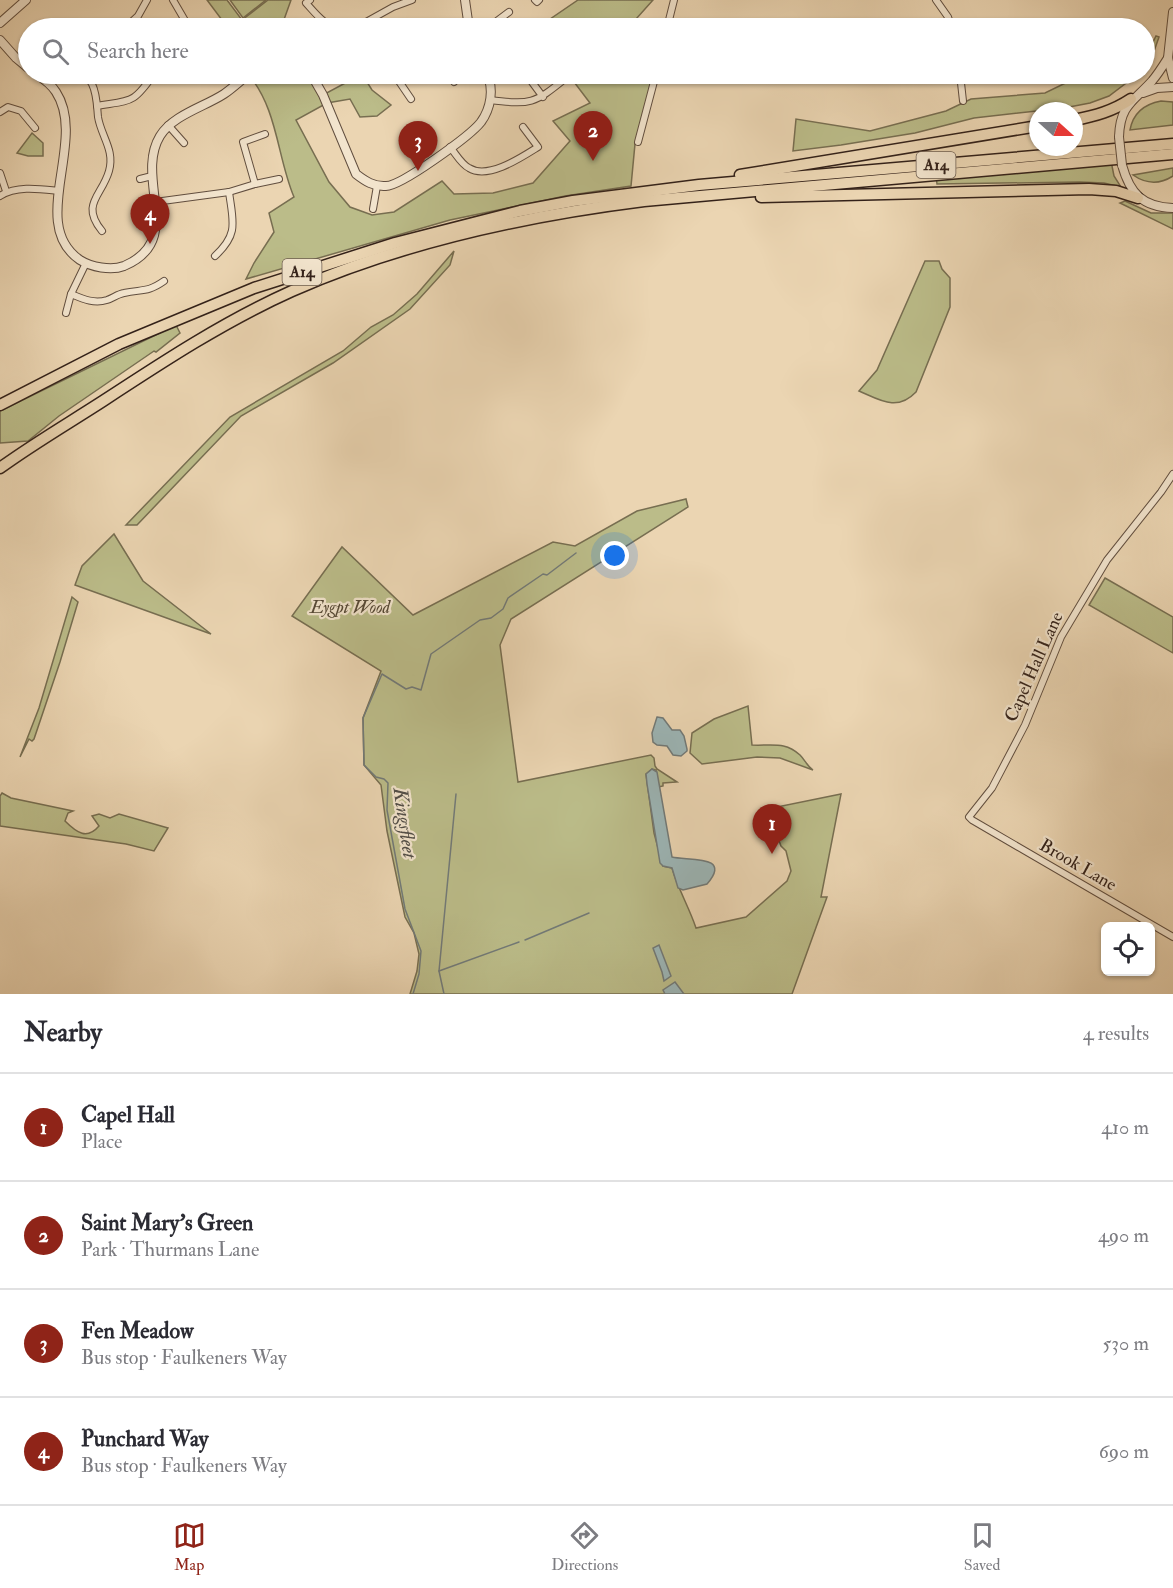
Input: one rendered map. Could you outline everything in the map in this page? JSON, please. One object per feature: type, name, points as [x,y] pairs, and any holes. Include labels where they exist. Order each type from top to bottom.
[{"type":"highway","points":[[1083,118],[1115,109],[1134,97]]},
{"type":"highway","name":"A14","points":[[0,405],[119,344],[264,285],[365,252],[464,224],[563,203],[645,196],[719,179],[1029,127]]},
{"type":"highway","name":"A14","points":[[699,185],[1173,144]]},
{"type":"highway","name":"A14","points":[[645,196],[728,194],[1173,154]]},
{"type":"highway","name":"A14","points":[[728,194],[751,197],[1089,189],[1116,191],[1138,198]]},
{"type":"highway","name":"A14","points":[[0,468],[203,338],[261,306],[302,287],[359,265],[449,238],[623,199]]},
{"type":"street","points":[[0,23],[26,0]]},
{"type":"street","points":[[136,18],[147,0]]},
{"type":"street","points":[[173,0],[184,18]]},
{"type":"street","points":[[310,0],[306,3],[320,18]]},
{"type":"street","points":[[390,0],[393,7]]},
{"type":"street","points":[[373,18],[411,0]]},
{"type":"street","points":[[465,0],[468,18]]},
{"type":"street","points":[[670,18],[674,0]]},
{"type":"street","points":[[936,0],[948,18]]},
{"type":"street","points":[[501,18],[509,12]]},
{"type":"street","points":[[1173,12],[1168,58],[1173,78]]},
{"type":"street","points":[[0,40],[18,60]]},
{"type":"street","points":[[1155,77],[1168,58]]},
{"type":"street","points":[[51,84],[59,97],[67,125],[59,191],[60,232],[64,246],[86,263],[97,267],[121,267],[147,250],[154,238],[157,224],[152,161],[155,146],[168,125],[226,93],[237,84]]},
{"type":"street","points":[[91,84],[98,119],[108,141],[111,156],[109,171],[94,198],[93,206],[93,219],[102,231]]},
{"type":"street","points":[[97,106],[132,100],[147,84]]},
{"type":"street","points":[[317,84],[356,174],[366,182],[377,186],[387,186],[404,180],[474,129],[481,121],[490,100],[490,84]]},
{"type":"street","points":[[401,84],[411,99]]},
{"type":"street","points":[[533,84],[543,97]]},
{"type":"street","points":[[490,100],[528,103],[543,97],[559,84]]},
{"type":"street","points":[[638,142],[653,84]]},
{"type":"street","points":[[961,84],[963,101]]},
{"type":"street","points":[[1149,84],[1134,97],[1120,125],[1122,165],[1125,178],[1138,198],[1161,208],[1173,208]]},
{"type":"street","points":[[1134,97],[1157,87],[1173,87]]},
{"type":"street","points":[[0,112],[8,107],[17,109],[35,128]]},
{"type":"street","points":[[168,125],[184,143]]},
{"type":"street","points":[[450,147],[467,167],[490,171],[515,161],[538,147],[523,127]]},
{"type":"street","points":[[255,184],[243,142],[265,134]]},
{"type":"street","points":[[0,173],[6,191]]},
{"type":"street","points":[[140,179],[152,176]]},
{"type":"street","points":[[155,202],[229,192],[279,179]]},
{"type":"street","points":[[373,209],[377,186]]},
{"type":"street","points":[[0,196],[6,191],[38,189],[59,191]]},
{"type":"street","points":[[215,256],[231,238],[234,227],[229,192]]},
{"type":"street","points":[[66,313],[70,294],[86,263]]},
{"type":"street","points":[[70,294],[90,302],[101,302],[126,292],[154,288],[164,281]]},
{"type":"street","name":"Capel Hall Lane","points":[[969,817],[992,788],[1019,736],[1066,627],[1107,560],[1173,474]]},
{"type":"street","name":"Brook Lane","points":[[969,817],[1173,937]]},
{"type":"green space","points":[[207,0],[227,0],[240,18],[220,18]]},
{"type":"green space","points":[[230,0],[266,0],[243,18]]},
{"type":"green space","points":[[268,0],[291,0],[285,18],[245,18]]},
{"type":"green space","points":[[578,0],[653,0],[637,18],[552,18]]},
{"type":"green space","points":[[1159,37],[1155,48],[1155,38]]},
{"type":"green space","points":[[255,84],[317,84],[323,95],[343,84],[368,84],[372,90],[391,105],[377,116],[360,117],[350,99],[327,103],[296,120],[329,182],[350,207],[372,215],[394,212],[442,181],[454,194],[493,193],[533,183],[570,141],[553,121],[590,103],[576,84],[651,84],[635,144],[631,186],[565,196],[450,220],[246,279],[274,232],[269,213],[294,197],[271,118]]},
{"type":"green space","points":[[1063,84],[1125,84],[1109,96],[1090,103],[1029,102],[1029,112],[974,118],[915,133],[793,151],[796,119],[870,131],[946,111],[971,99],[1045,93]]},
{"type":"green space","points":[[1161,101],[1173,102],[1173,125],[1130,130],[1141,110]]},
{"type":"green space","points":[[32,133],[43,143],[43,156],[17,153]]},
{"type":"green space","points":[[1111,161],[1114,176],[1121,187],[1104,183],[1080,182],[937,184],[936,176]]},
{"type":"green space","points":[[1173,168],[1173,176],[1158,182],[1148,182],[1133,175]]},
{"type":"green space","points":[[1125,201],[1151,213],[1173,213],[1173,229],[1120,203]]},
{"type":"green space","points":[[454,251],[450,265],[410,309],[333,363],[241,416],[137,525],[126,525],[230,417],[343,351],[371,327],[393,315],[417,294]]},
{"type":"green space","points":[[925,261],[939,261],[942,269],[950,278],[950,307],[916,392],[902,402],[881,401],[859,391],[877,370]]},
{"type":"green space","points":[[176,325],[180,333],[156,352],[154,351],[59,416],[28,441],[0,443],[0,411]]},
{"type":"green space","name":"Eygpt Wood","points":[[686,499],[688,507],[511,619],[500,645],[518,782],[651,755],[657,769],[677,782],[663,783],[663,786],[658,787],[656,770],[652,769],[646,774],[654,833],[663,866],[672,868],[696,928],[746,917],[787,881],[791,871],[786,851],[781,846],[767,809],[841,794],[821,897],[827,897],[792,994],[410,994],[419,954],[414,933],[405,917],[387,831],[381,785],[364,765],[363,718],[381,671],[292,616],[342,547],[413,615],[553,542],[575,546],[637,511]]},
{"type":"green space","points":[[114,534],[143,581],[211,634],[75,585],[82,566]]},
{"type":"green space","points":[[1105,578],[1173,617],[1173,653],[1089,605]]},
{"type":"green space","points":[[72,597],[78,602],[60,662],[34,739],[32,741],[29,739],[20,757],[39,708]]},
{"type":"green space","points":[[748,706],[752,745],[778,745],[789,748],[800,755],[813,770],[780,758],[757,757],[702,764],[690,753],[692,733],[714,719]]},
{"type":"green space","points":[[2,793],[11,798],[73,811],[68,813],[65,821],[74,829],[86,834],[99,826],[92,816],[99,814],[110,818],[119,814],[168,828],[154,851],[126,844],[0,826],[0,796]]},
{"type":"water","points":[[657,717],[663,718],[672,730],[680,730],[684,736],[687,751],[681,756],[673,755],[667,746],[653,742],[652,733]]},
{"type":"water","points":[[652,769],[657,772],[672,857],[697,859],[711,863],[715,868],[714,874],[707,884],[683,890],[678,888],[672,868],[660,863],[646,774]]},
{"type":"water","points":[[659,945],[671,976],[664,981],[653,948]]},
{"type":"water","points":[[675,982],[684,994],[665,994],[663,990]]},
{"type":"waterway","name":"Kingsfleet","points":[[413,994],[419,974],[421,951],[405,909],[387,810],[388,783],[376,777],[364,765],[363,718],[382,674],[406,689],[412,687],[421,690],[431,654],[480,620],[491,618],[503,609],[508,598],[543,574],[547,575],[576,553]]},
{"type":"waterway","points":[[444,994],[439,971],[456,794]]},
{"type":"waterway","points":[[525,940],[589,913]]},
{"type":"waterway","points":[[439,971],[519,942]]},
{"type":"place","name":"Saint Mary's Green","points":[[593,161]]},
{"type":"place","name":"Fen Meadow","points":[[418,171]]},
{"type":"place","name":"Punchard Way","points":[[150,244]]},
{"type":"place","name":"Capel Hall","points":[[772,854]]}]
